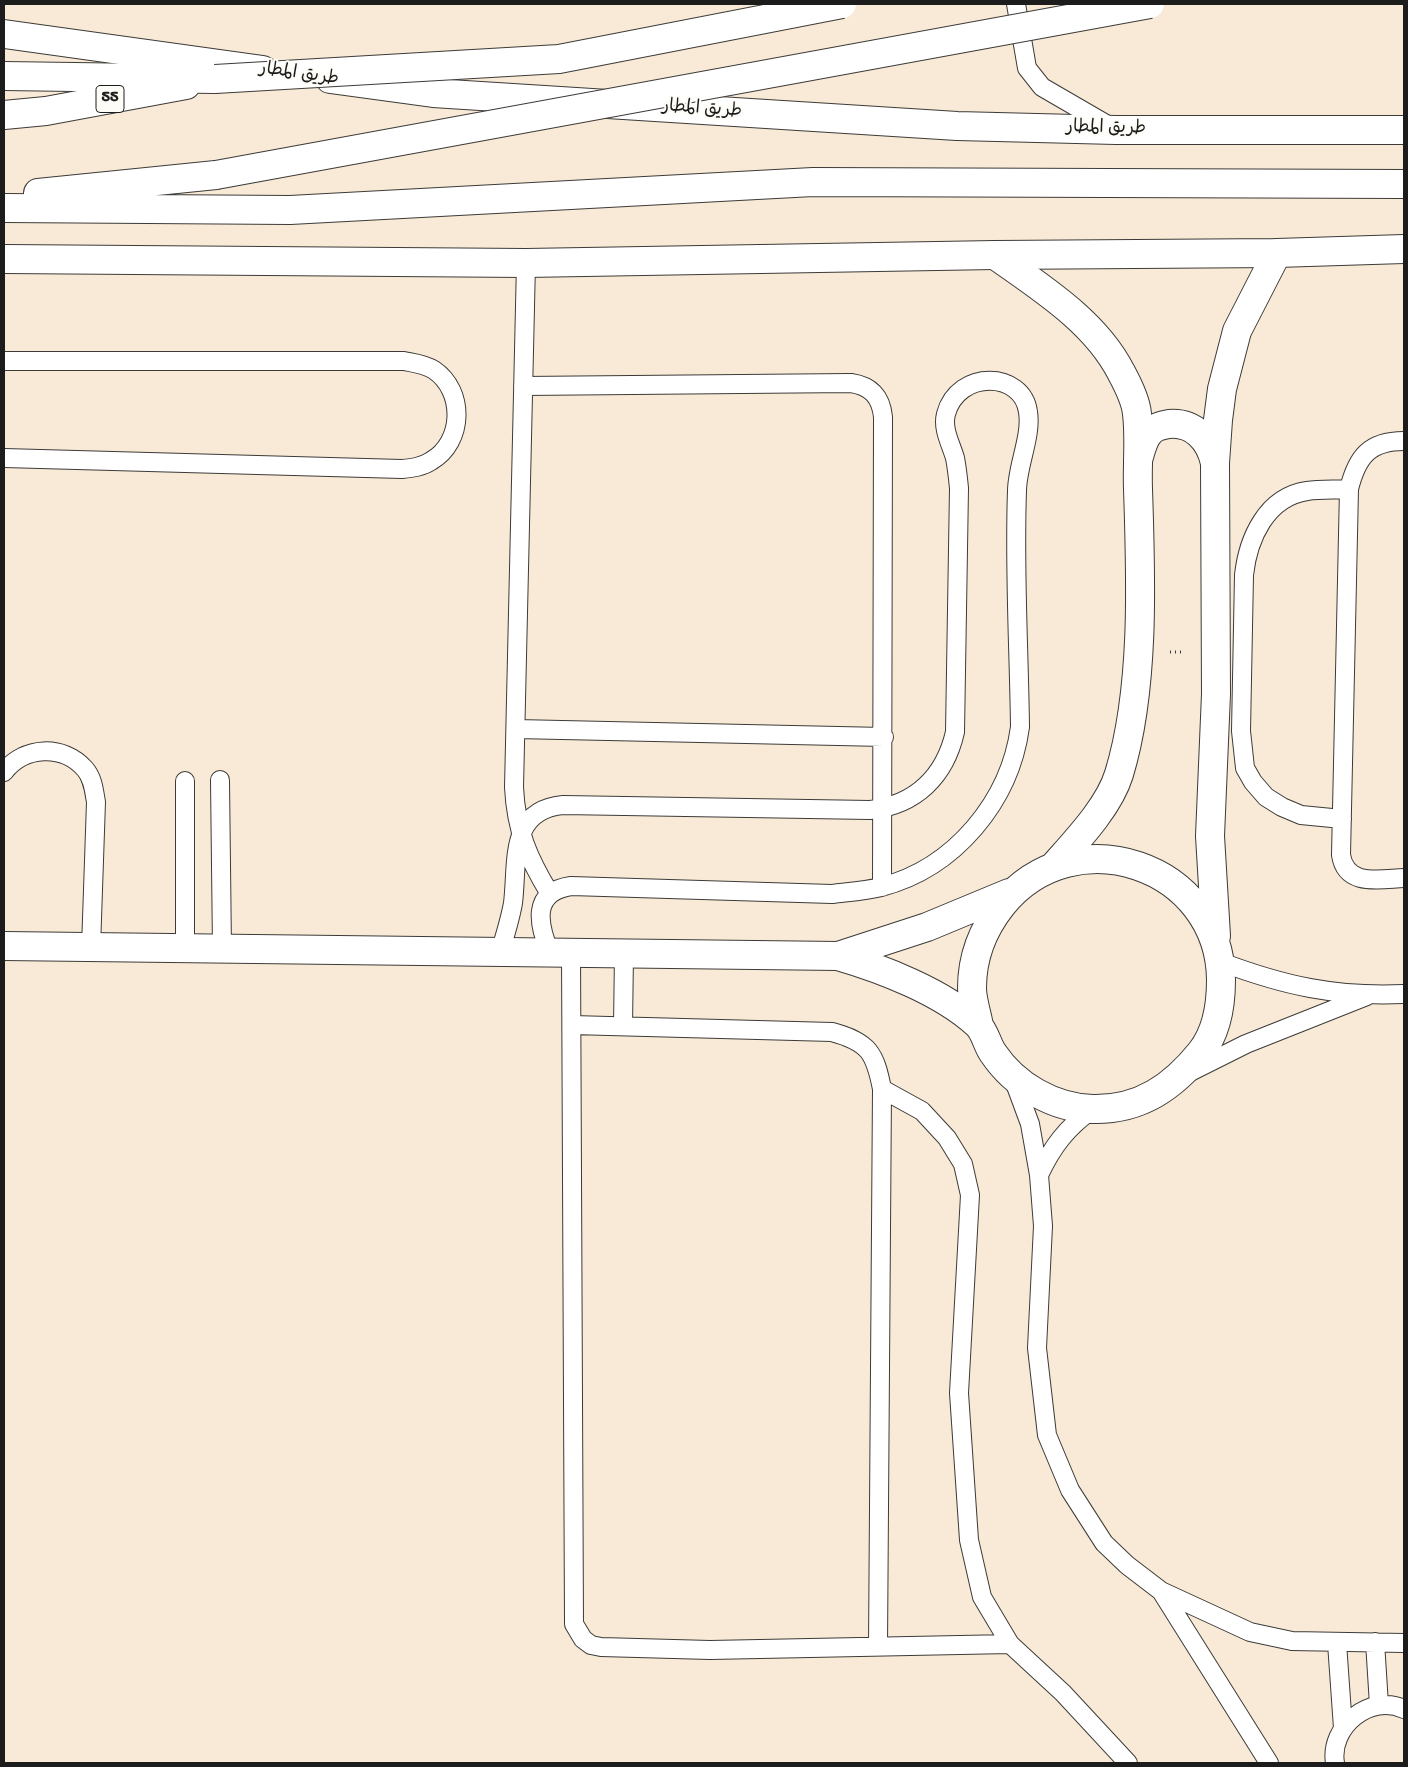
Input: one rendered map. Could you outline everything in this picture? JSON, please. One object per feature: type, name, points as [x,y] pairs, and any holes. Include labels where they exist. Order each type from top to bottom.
[{"type":"main road","points":[[4,76],[215,79],[559,59],[842,4]]},
{"type":"main road","points":[[4,196],[216,175],[1150,4]]},
{"type":"main road","name":"طريق المطار","points":[[4,34],[433,93],[957,126],[1116,130],[1404,130]]},
{"type":"main road","name":"55","points":[[4,114],[46,111],[215,79]]},
{"type":"main road","points":[[4,208],[290,210],[813,182],[1404,184]]},
{"type":"main road","points":[[4,259],[526,263],[995,255],[1277,253],[1404,249]]},
{"type":"main road","points":[[1219,952],[1201,912],[1179,888],[1151,870],[1120,860],[1086,859],[1054,866],[1032,877],[1013,892],[990,920],[976,954],[972,990],[979,1026],[992,1053],[1013,1077],[1037,1094],[1064,1105],[1093,1109],[1125,1106],[1155,1095],[1182,1076],[1208,1043],[1211,1036],[1221,1004],[1219,952],[1210,836],[1216,652],[1215,463],[1222,389],[1237,331],[1277,253]]},
{"type":"main road","points":[[995,255],[1055,299],[1111,353],[1122,373],[1137,413],[1140,553],[1137,651],[1132,720],[1118,776],[1094,820],[1054,866]]},
{"type":"main road","points":[[1137,464],[1144,441],[1151,430],[1163,425],[1176,424],[1189,427],[1201,434],[1209,444],[1215,463]]},
{"type":"main road","points":[[4,946],[838,956],[927,927],[1013,892]]},
{"type":"main road","points":[[838,956],[912,983],[979,1026]]},
{"type":"lane","points":[[1016,4],[1027,68],[1042,86],[1116,130]]},
{"type":"lane","points":[[500,952],[512,903],[520,834],[514,787],[526,263]]},
{"type":"lane","points":[[4,361],[404,361],[419,363],[434,370],[445,380],[453,393],[457,408],[457,424],[452,438],[443,451],[432,461],[417,467],[402,469],[4,458]]},
{"type":"lane","points":[[520,834],[532,816],[552,806],[882,809],[905,801],[926,788],[945,763],[952,748],[955,732],[959,488],[955,459],[946,431],[945,416],[950,403],[958,391],[970,384],[984,380],[999,381],[1012,388],[1022,397],[1028,410],[1028,425],[1017,491],[1020,727],[1017,751],[1009,775],[998,797],[967,837],[948,853],[906,878],[882,886],[832,894],[572,886],[560,888],[550,894],[543,903],[539,925],[560,952],[572,1025],[574,1624],[577,1632],[591,1645],[601,1647],[710,1650],[1010,1644]]},
{"type":"lane","points":[[523,386],[851,383],[868,388],[874,393],[882,408],[883,417],[884,737],[882,886]]},
{"type":"lane","points":[[1404,441],[1380,444],[1366,452],[1354,468],[1350,489],[1341,855],[1343,866],[1350,874],[1361,878],[1404,878]]},
{"type":"lane","points":[[1342,819],[1301,814],[1282,807],[1266,797],[1253,782],[1245,768],[1242,751],[1244,575],[1246,554],[1253,536],[1262,521],[1274,508],[1289,497],[1306,491],[1350,489]]},
{"type":"lane","points":[[1216,652],[1243,652]]},
{"type":"lane","points":[[516,729],[884,737]]},
{"type":"lane","points":[[4,772],[10,764],[24,755],[40,750],[58,752],[73,759],[86,770],[94,785],[96,802],[91,948]]},
{"type":"lane","points":[[220,780],[222,949]]},
{"type":"lane","points":[[185,781],[185,948]]},
{"type":"lane","points":[[520,834],[533,865],[550,894]]},
{"type":"lane","points":[[1219,952],[1267,979],[1312,990],[1367,996],[1404,994]]},
{"type":"lane","points":[[624,954],[624,1026]]},
{"type":"lane","points":[[1182,1076],[1246,1044],[1367,996]]},
{"type":"lane","points":[[572,1025],[832,1032],[851,1037],[866,1048],[876,1062],[882,1089],[878,1646]]},
{"type":"lane","points":[[1013,1077],[1030,1124],[1039,1175],[1042,1226],[1037,1348],[1047,1434],[1070,1490],[1104,1543],[1127,1566],[1161,1591],[1250,1632],[1292,1641],[1404,1643]]},
{"type":"lane","points":[[882,1089],[922,1111],[947,1138],[963,1164],[970,1195],[959,1394],[969,1540],[982,1597],[1010,1644],[1063,1692],[1128,1763]]},
{"type":"lane","points":[[1039,1175],[1060,1137],[1076,1121],[1093,1109]]},
{"type":"lane","points":[[1161,1591],[1269,1763]]},
{"type":"lane","points":[[1374,1642],[1379,1706]]},
{"type":"lane","points":[[1337,1643],[1343,1728]]},
{"type":"lane","points":[[1335,1763],[1336,1744],[1343,1728],[1365,1709],[1379,1706],[1398,1706],[1404,1709]]},
{"type":"path","points":[[1137,651],[1216,652]]}]
